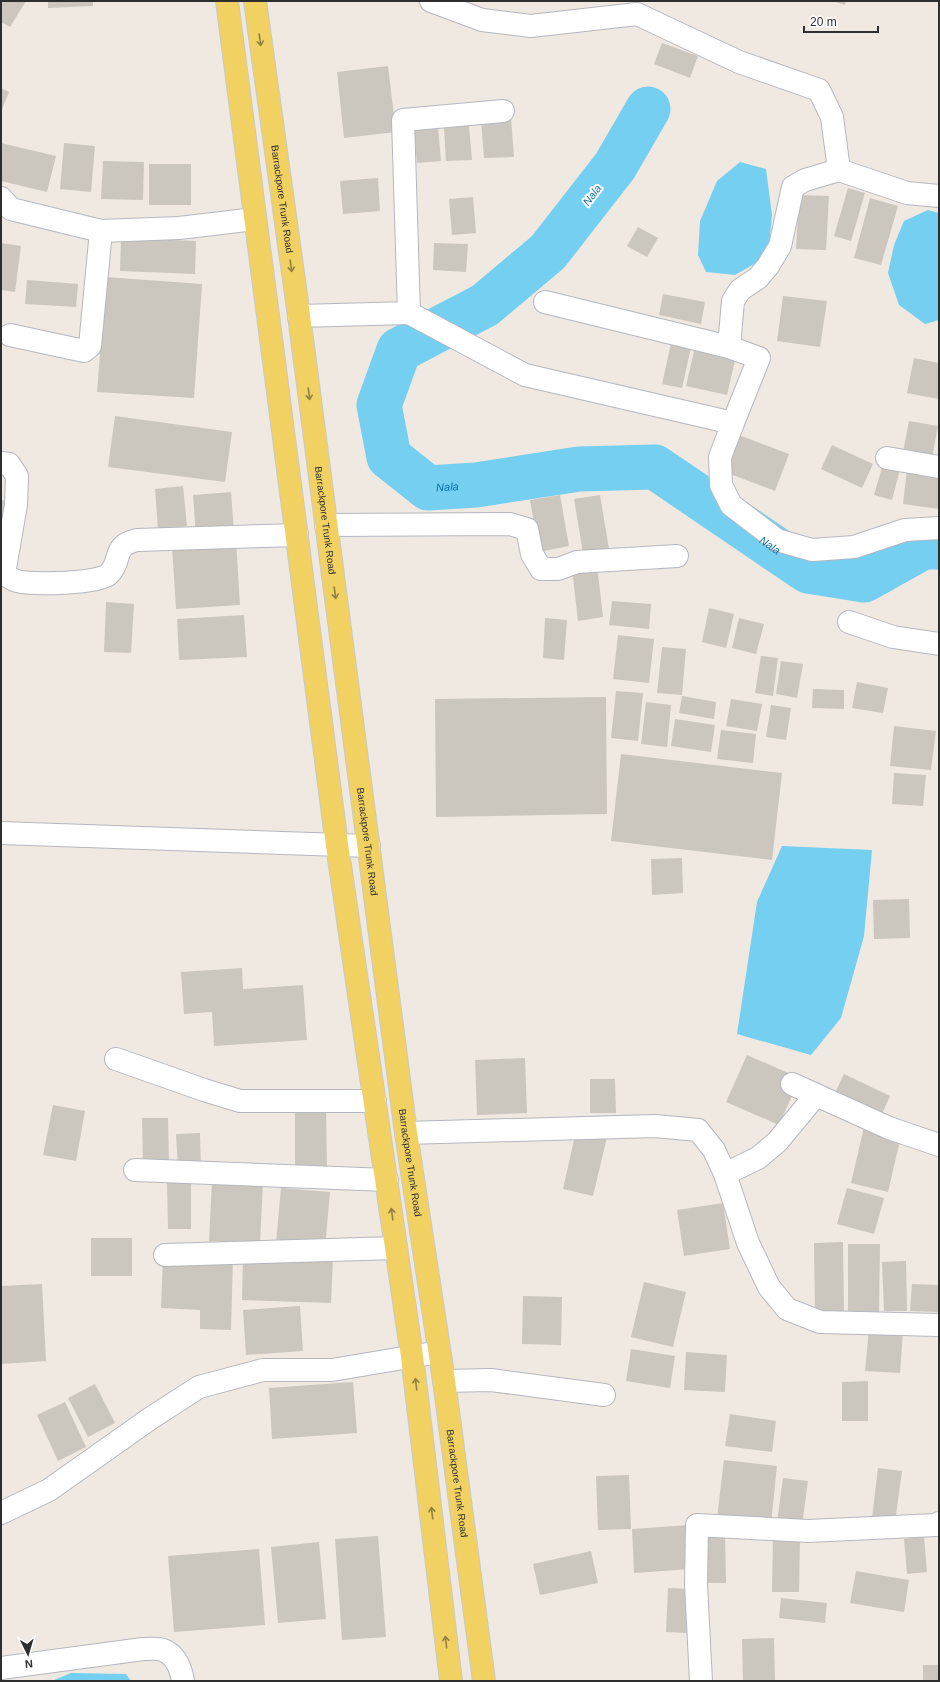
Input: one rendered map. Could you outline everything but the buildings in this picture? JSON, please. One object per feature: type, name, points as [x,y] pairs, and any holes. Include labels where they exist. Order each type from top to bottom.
[{"type":"main road","points":[[227,1],[338,846],[412,1356],[451,1681]]},
{"type":"main road","name":"Barrackpore Trunk Road","points":[[255,1],[299,316],[406,1133],[444,1380],[484,1681]]},
{"type":"street","points":[[432,1],[482,20],[531,26],[638,7],[739,62],[819,90],[832,117],[839,170]]},
{"type":"street","points":[[409,314],[403,120],[503,111]]},
{"type":"street","points":[[729,347],[733,301],[740,290],[758,278],[768,266],[780,246],[792,187],[805,180],[839,170],[907,193],[939,196]]},
{"type":"street","points":[[1,198],[11,209],[101,231],[180,228],[255,219]]},
{"type":"street","points":[[10,335],[84,351],[90,346],[101,231]]},
{"type":"street","points":[[545,302],[729,347],[759,358],[732,422],[720,457],[721,485],[731,504],[777,540],[812,550],[854,547],[905,530],[939,528]]},
{"type":"street","points":[[299,316],[409,314],[525,375],[732,422]]},
{"type":"street","points":[[887,458],[939,467]]},
{"type":"street","points":[[1,463],[9,464],[17,476],[16,506],[5,568],[6,575],[17,581],[26,583],[74,582],[103,578],[114,568],[121,548],[128,542],[136,540],[296,535]]},
{"type":"street","points":[[326,525],[510,524],[527,529],[532,554],[541,569],[558,569],[577,562],[677,556]]},
{"type":"street","points":[[849,622],[893,637],[939,644]]},
{"type":"street","points":[[1,833],[369,846]]},
{"type":"street","points":[[116,1059],[240,1101],[375,1101]]},
{"type":"street","points":[[792,1084],[889,1128],[939,1145]]},
{"type":"street","points":[[725,1174],[758,1158],[777,1142],[816,1095]]},
{"type":"street","points":[[406,1133],[655,1126],[698,1130],[714,1150],[725,1174],[748,1243],[769,1287],[788,1309],[820,1322],[939,1325]]},
{"type":"street","points":[[134,1170],[387,1180]]},
{"type":"street","points":[[165,1255],[396,1248]]},
{"type":"street","points":[[1,1513],[49,1490],[151,1418],[200,1387],[263,1370],[332,1370],[439,1352]]},
{"type":"street","points":[[444,1380],[491,1380],[604,1395]]},
{"type":"street","points":[[701,1681],[696,1585],[697,1526],[808,1531],[936,1525],[939,1523]]},
{"type":"street","points":[[1,1668],[143,1649],[163,1650],[177,1660],[182,1673],[183,1681]]},
{"type":"water","points":[[740,162],[766,169],[772,215],[768,256],[735,275],[706,272],[698,255],[700,221],[717,181]]},
{"type":"water","points":[[928,210],[939,213],[939,320],[925,324],[899,305],[888,273],[894,245],[904,221]]},
{"type":"water","points":[[782,846],[872,850],[864,936],[841,1018],[811,1055],[737,1034],[757,902]]},
{"type":"water","points":[[71,1673],[126,1674],[131,1681],[52,1681]]},
{"type":"waterway","name":"Nala","points":[[648,109],[615,166],[548,252],[485,305],[399,350],[379,405],[389,457],[428,488],[476,485],[579,469],[655,467],[808,571],[864,580],[923,547],[939,547]]}]
